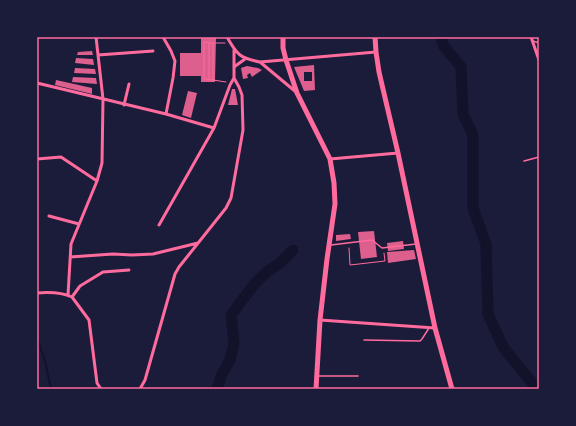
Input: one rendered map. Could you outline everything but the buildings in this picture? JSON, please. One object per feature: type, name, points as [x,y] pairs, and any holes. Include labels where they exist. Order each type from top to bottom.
[{"type":"main road","points":[[283,37],[283,48],[297,93],[330,159],[334,183],[335,204],[320,320],[316,389]]},
{"type":"main road","points":[[375,37],[379,72],[398,153],[432,328],[452,389]]},
{"type":"street","points":[[96,37],[104,99],[102,163],[97,181],[71,244],[70,296],[89,320],[97,382],[101,389]]},
{"type":"street","points":[[164,37],[175,61],[166,114]]},
{"type":"street","points":[[227,37],[234,50],[245,59],[260,62],[376,52]]},
{"type":"street","points":[[531,37],[539,60]]},
{"type":"street","points":[[140,389],[145,380],[175,274],[226,208],[231,198],[244,130],[242,95],[234,78],[234,50]]},
{"type":"street","points":[[98,55],[153,51]]},
{"type":"street","points":[[233,68],[245,59]]},
{"type":"street","points":[[260,62],[297,93]]},
{"type":"street","points":[[159,225],[214,128],[230,84],[234,78]]},
{"type":"street","points":[[37,83],[166,114],[214,128]]},
{"type":"street","points":[[124,104],[128,84]]},
{"type":"street","points":[[330,159],[398,153]]},
{"type":"street","points":[[37,159],[60,157],[97,181]]},
{"type":"street","points":[[49,216],[79,224]]},
{"type":"street","points":[[70,257],[113,254],[153,254],[198,243]]},
{"type":"street","points":[[70,296],[80,286],[103,272],[129,270]]},
{"type":"street","points":[[37,293],[49,292],[70,296]]},
{"type":"street","points":[[320,320],[432,328]]},
{"type":"lane","points":[[533,41],[539,43]]},
{"type":"lane","points":[[524,161],[539,157]]},
{"type":"lane","points":[[329,245],[372,240],[382,248],[416,244]]},
{"type":"lane","points":[[364,340],[420,341],[432,328]]},
{"type":"lane","points":[[317,376],[358,376]]},
{"type":"path","points":[[225,43],[204,42],[204,80],[227,82]]},
{"type":"path","points":[[209,43],[209,80]]},
{"type":"path","points":[[213,43],[213,80]]},
{"type":"path","points":[[348,243],[350,265],[385,261],[384,252],[388,251]]},
{"type":"waterway","points":[[441,37],[443,45],[461,67],[463,114],[473,135],[473,208],[486,244],[488,314],[503,347],[537,389]]},
{"type":"waterway","points":[[217,389],[222,374],[230,360],[234,343],[231,315],[255,283],[268,271],[279,264],[293,250]]},
{"type":"waterway","points":[[37,338],[45,361],[51,389]]}]
